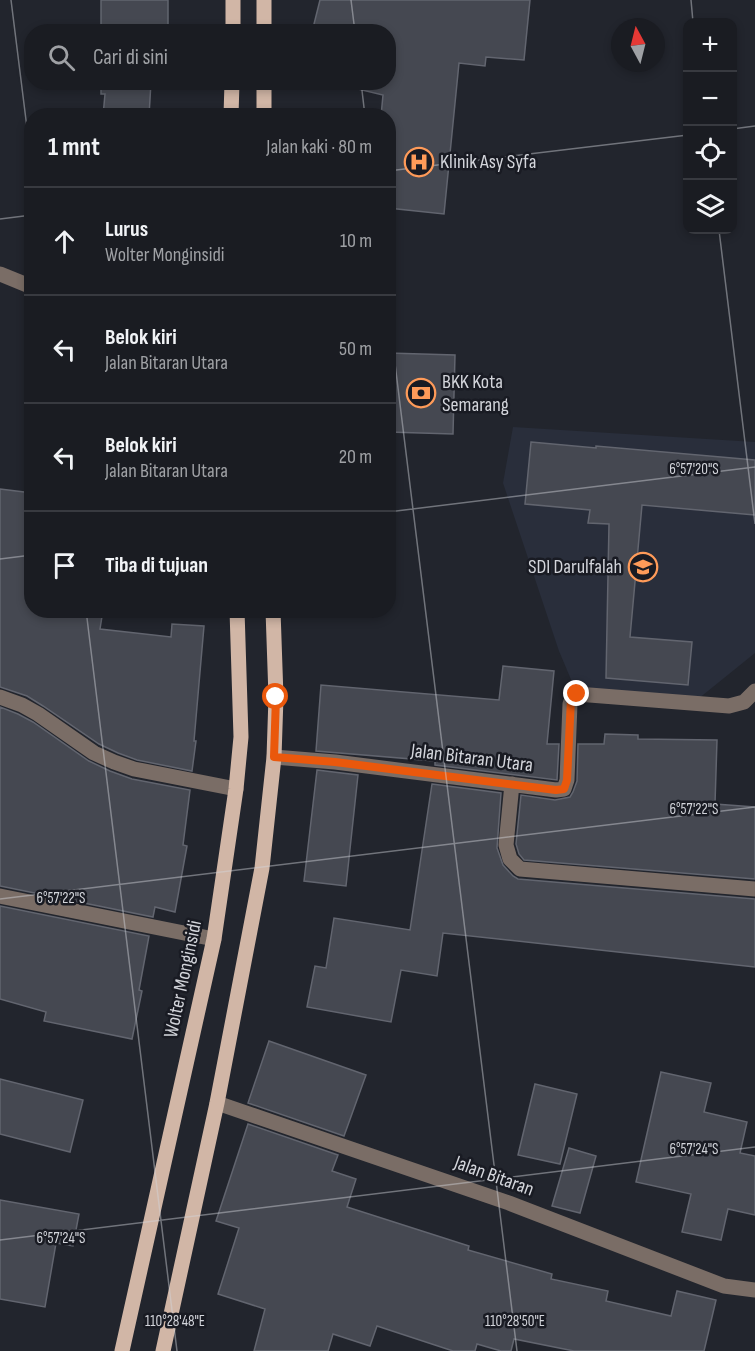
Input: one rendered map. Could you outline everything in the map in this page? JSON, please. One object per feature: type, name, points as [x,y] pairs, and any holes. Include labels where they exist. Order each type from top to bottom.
[{"type":"main road","points":[[233,0],[233,24]]},
{"type":"main road","points":[[264,0],[264,24]]},
{"type":"main road","points":[[231,108],[232,90]]},
{"type":"main road","points":[[264,90],[264,108]]},
{"type":"main road","name":"Wolter Monginsidi","points":[[122,1351],[214,939],[242,737],[237,618]]},
{"type":"main road","points":[[163,1351],[217,1103],[262,868],[274,757],[276,697],[273,618]]},
{"type":"street","points":[[0,274],[24,284]]},
{"type":"street","name":"Jalan Bitaran Utara","points":[[274,757],[335,762],[556,790],[564,789],[567,780],[573,696],[577,694],[729,706],[744,702],[755,691]]},
{"type":"street","points":[[0,698],[22,705],[94,753],[114,762],[134,769],[236,789]]},
{"type":"street","points":[[512,784],[506,845],[510,859],[520,869],[755,889]]},
{"type":"street","points":[[0,896],[214,939]]},
{"type":"street","name":"Jalan Bitaran","points":[[217,1103],[508,1203],[724,1286],[755,1290]]},
{"type":"shaded area","name":"SDI Darulfalah","points":[[513,427],[755,442],[755,653],[698,699],[575,689],[559,651],[503,483]]},
{"type":"building","points":[[101,0],[168,0],[168,24],[101,24]]},
{"type":"building","points":[[320,0],[530,0],[524,60],[486,57],[485,66],[459,63],[444,214],[396,209],[396,108],[382,108],[383,95],[362,90],[396,90],[396,24],[314,24]]},
{"type":"building","points":[[101,90],[151,90],[149,108],[104,108],[105,94],[101,94]]},
{"type":"building","name":"BKK Kota Semarang","points":[[396,353],[455,355],[453,434],[396,432]]},
{"type":"building","points":[[531,442],[755,460],[755,515],[642,505],[630,637],[692,642],[688,685],[606,678],[609,524],[588,523],[590,510],[525,504]]},
{"type":"building","points":[[0,489],[24,492],[24,618],[102,618],[100,629],[171,637],[172,624],[204,626],[192,771],[137,760],[118,753],[99,744],[27,696],[0,687]]},
{"type":"building","points":[[503,666],[554,671],[547,744],[559,744],[557,780],[435,765],[435,761],[316,751],[321,685],[499,700]]},
{"type":"building","points":[[0,707],[33,722],[89,761],[110,771],[132,779],[190,790],[183,845],[187,846],[175,912],[155,907],[153,917],[0,886]]},
{"type":"building","points":[[605,734],[638,735],[638,739],[717,740],[715,804],[755,807],[755,879],[524,860],[516,844],[521,795],[555,800],[570,797],[577,781],[578,744],[604,744]]},
{"type":"building","points":[[317,770],[358,775],[346,886],[304,881]]},
{"type":"building","points":[[432,784],[501,793],[497,848],[503,865],[518,879],[755,899],[755,967],[443,933],[437,976],[401,970],[391,1022],[307,1007],[315,966],[326,968],[334,918],[410,930]]},
{"type":"building","points":[[0,906],[149,936],[139,990],[142,991],[132,1039],[44,1021],[46,1012],[0,999]]},
{"type":"building","points":[[269,1041],[366,1075],[344,1136],[248,1103]]},
{"type":"building","points":[[661,1072],[711,1083],[704,1112],[747,1122],[740,1153],[755,1156],[755,1215],[728,1209],[721,1240],[682,1232],[691,1194],[636,1182]]},
{"type":"building","points":[[0,1079],[83,1100],[70,1152],[0,1134]]},
{"type":"building","points":[[535,1084],[577,1094],[560,1164],[518,1155]]},
{"type":"building","points":[[248,1124],[338,1155],[332,1171],[356,1179],[347,1207],[469,1246],[468,1250],[552,1274],[551,1279],[608,1291],[606,1301],[671,1316],[677,1291],[716,1300],[704,1351],[574,1351],[514,1339],[511,1351],[501,1351],[477,1344],[475,1351],[453,1351],[377,1326],[370,1346],[333,1334],[328,1351],[254,1351],[265,1309],[218,1294],[239,1228],[216,1221]]},
{"type":"building","points":[[569,1148],[596,1156],[580,1213],[552,1206]]},
{"type":"building","points":[[0,1200],[79,1214],[73,1246],[56,1243],[45,1307],[0,1299]]},
{"type":"place","name":"Klinik Asy Syfa","points":[[419,162]]},
{"type":"place","name":"BKK Kota Semarang","points":[[421,393]]},
{"type":"place","name":"SDI Darulfalah","points":[[643,567]]},
{"type":"route","points":[[276,697],[274,757],[335,762],[556,790],[564,789],[567,780],[571,699],[577,694]]}]
